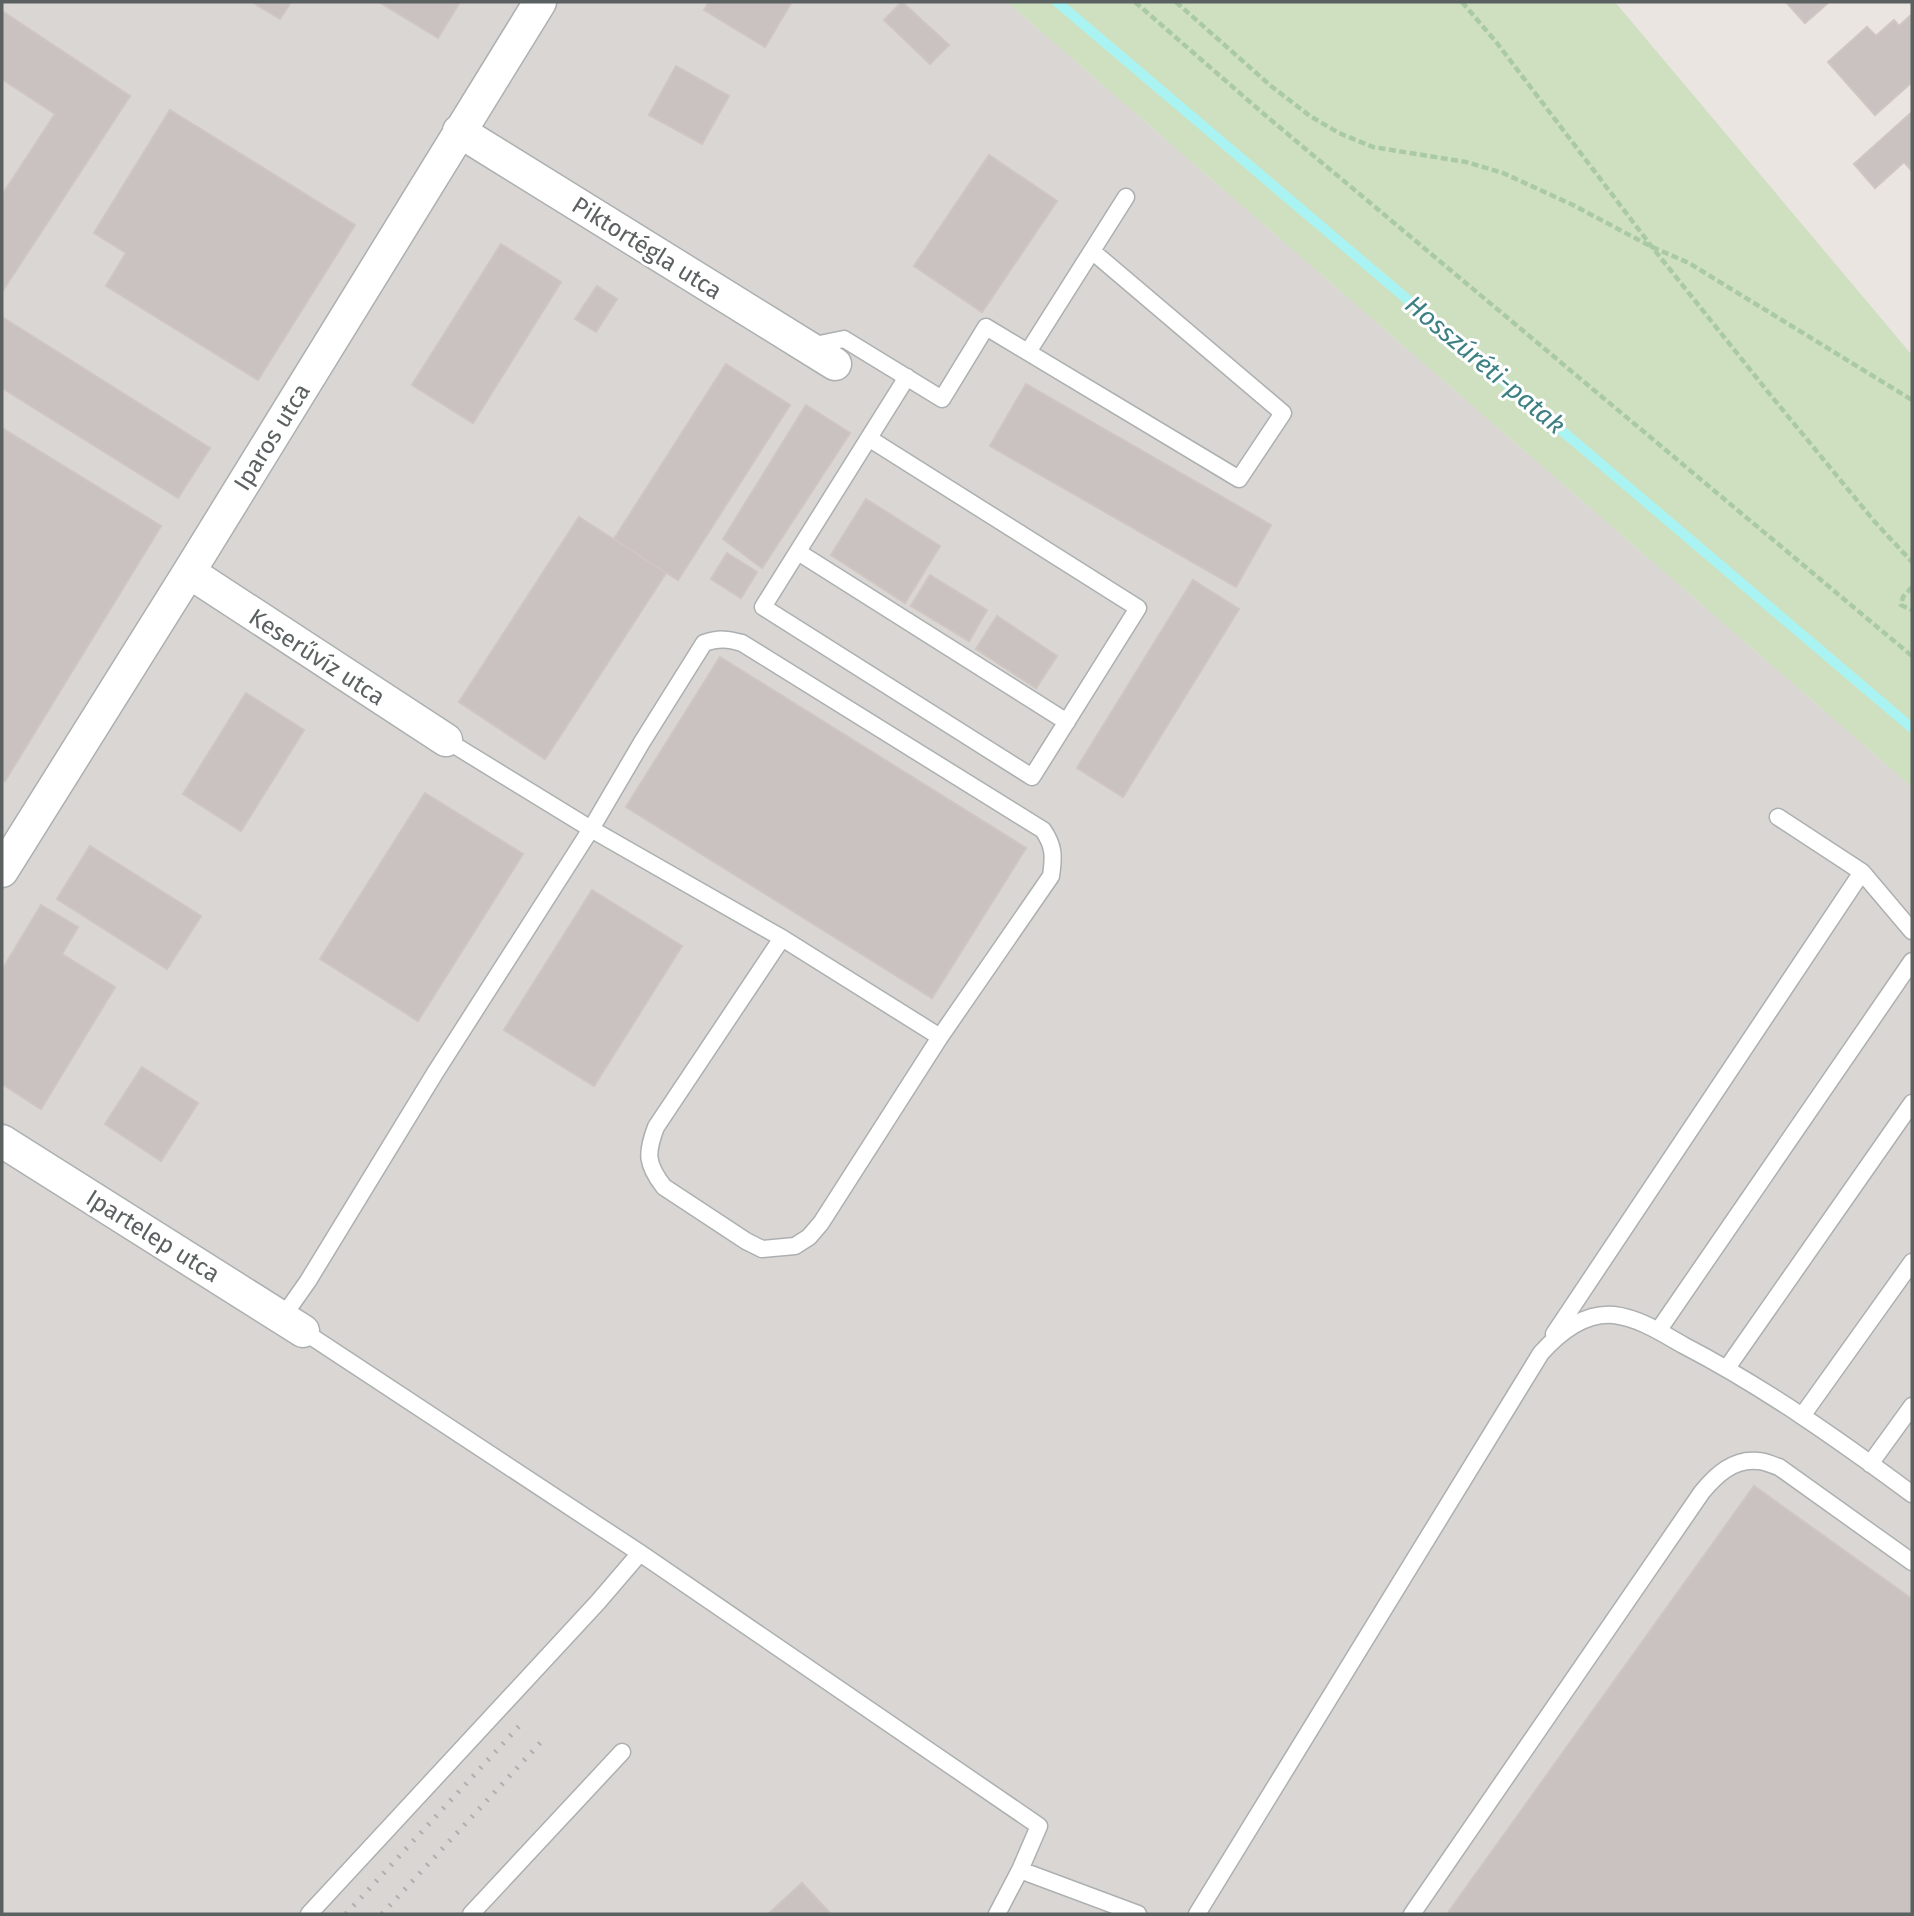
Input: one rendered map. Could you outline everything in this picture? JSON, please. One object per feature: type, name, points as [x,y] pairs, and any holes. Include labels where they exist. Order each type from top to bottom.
[{"type":"street","name":"Iparos utca","points":[[2,871],[540,2]]},
{"type":"street","name":"Piktortégla utca","points":[[459,131],[835,364]]},
{"type":"street","name":"Keserűvíz utca","points":[[189,572],[446,740]]},
{"type":"street","name":"Ipartelep utca","points":[[2,1141],[293,1324]]},
{"type":"lane","points":[[1028,352],[1126,197]]},
{"type":"lane","points":[[807,346],[844,339],[942,399],[986,327],[1239,479],[1283,413],[1092,251]]},
{"type":"lane","points":[[870,439],[1138,608],[1032,776],[763,607],[907,377]]},
{"type":"lane","points":[[798,552],[1066,722]]},
{"type":"lane","points":[[782,938],[656,1127],[649,1146],[649,1160],[664,1187],[762,1249],[795,1246],[809,1237],[821,1223],[940,1037],[1051,876],[1052,842],[1043,830],[742,643],[715,639],[704,643],[591,829],[435,1073],[308,1281],[293,1324],[640,1553],[1039,1826],[997,1914]]},
{"type":"lane","points":[[446,740],[591,829],[782,938],[940,1037]]},
{"type":"lane","points":[[1778,817],[1863,872],[1912,932]]},
{"type":"lane","points":[[1197,1914],[1541,1353],[1863,872]]},
{"type":"lane","points":[[1658,1331],[1912,961]]},
{"type":"lane","points":[[1727,1368],[1912,1103]]},
{"type":"lane","points":[[1802,1416],[1912,1262]]},
{"type":"lane","points":[[1541,1353],[1556,1336],[1591,1318],[1612,1315],[1635,1321],[1727,1368],[1802,1416],[1912,1494]]},
{"type":"lane","points":[[1871,1464],[1912,1406]]},
{"type":"lane","points":[[1412,1914],[1694,1504],[1716,1476],[1744,1461],[1758,1461],[1779,1467],[1912,1562]]},
{"type":"lane","points":[[309,1914],[598,1602],[640,1553]]},
{"type":"lane","points":[[471,1914],[622,1752]]},
{"type":"lane","points":[[1020,1870],[1138,1914]]},
{"type":"path","points":[[1135,2],[1265,115],[1912,656]]},
{"type":"path","points":[[1176,2],[1271,86],[1310,116],[1339,133],[1373,147],[1466,162],[1503,173],[1573,205],[1652,247],[1689,263],[1912,400]]},
{"type":"path","points":[[1462,2],[1497,43],[1652,247],[1840,480],[1912,562]]},
{"type":"path","points":[[1911,590],[1903,597],[1901,605],[1912,610]]},
{"type":"shaded area","points":[[2,2],[1007,2],[1912,787],[1912,1914],[2,1914]]},
{"type":"green space","points":[[1007,2],[1615,2],[1912,355],[1912,787]]},
{"type":"building","points":[[252,2],[291,2],[280,19]]},
{"type":"building","points":[[379,2],[460,2],[438,38]]},
{"type":"building","points":[[709,2],[791,3],[765,47],[704,10]]},
{"type":"building","points":[[902,2],[949,45],[930,64],[884,20]]},
{"type":"building","points":[[1786,2],[1829,2],[1805,23]]},
{"type":"building","points":[[2,11],[130,96],[2,292],[2,195],[55,114],[2,79]]},
{"type":"building","points":[[1910,16],[1912,82],[1875,115],[1828,62],[1867,27],[1876,36],[1894,20],[1899,26]]},
{"type":"building","points":[[676,66],[729,96],[702,144],[649,115]]},
{"type":"building","points":[[170,110],[355,225],[258,380],[106,286],[126,253],[94,233]]},
{"type":"building","points":[[1912,112],[1912,171],[1904,162],[1875,188],[1854,164]]},
{"type":"building","points":[[989,155],[1057,201],[982,312],[914,266]]},
{"type":"building","points":[[501,244],[561,282],[473,423],[412,385]]},
{"type":"building","points":[[597,286],[617,299],[596,332],[575,319]]},
{"type":"building","points":[[2,317],[210,448],[178,498],[2,388]]},
{"type":"building","points":[[726,364],[790,405],[678,580],[614,539]]},
{"type":"building","points":[[1026,384],[1271,525],[1236,587],[990,446]]},
{"type":"building","points":[[806,405],[850,433],[762,568],[723,539]]},
{"type":"building","points":[[2,428],[161,526],[5,781],[2,779]]},
{"type":"building","points":[[866,499],[940,546],[905,603],[831,555]]},
{"type":"building","points":[[579,517],[666,573],[545,759],[459,702]]},
{"type":"building","points":[[727,553],[757,572],[741,598],[711,579]]},
{"type":"building","points":[[930,575],[987,610],[969,641],[911,606]]},
{"type":"building","points":[[1193,580],[1239,609],[1123,797],[1077,768]]},
{"type":"building","points":[[997,616],[1057,656],[1036,688],[976,649]]},
{"type":"building","points":[[720,657],[1026,848],[932,998],[626,807]]},
{"type":"building","points":[[246,693],[304,730],[241,831],[183,794]]},
{"type":"building","points":[[425,793],[523,854],[418,1021],[320,959]]},
{"type":"building","points":[[90,846],[201,916],[167,969],[57,899]]},
{"type":"building","points":[[592,890],[682,946],[594,1086],[504,1030]]},
{"type":"building","points":[[41,905],[78,927],[62,954],[115,987],[41,1109],[2,1084],[2,970]]},
{"type":"building","points":[[142,1067],[198,1103],[161,1161],[105,1124]]},
{"type":"building","points":[[1754,1486],[1912,1599],[1912,1914],[1447,1914]]},
{"type":"building","points":[[802,1883],[831,1914],[768,1914]]},
{"type":"waterway","name":"Hosszúréti-patak","points":[[1057,2],[1912,728]]},
{"type":"railway","points":[[346,1914],[521,1724]]},
{"type":"railway","points":[[382,1914],[541,1742]]}]
